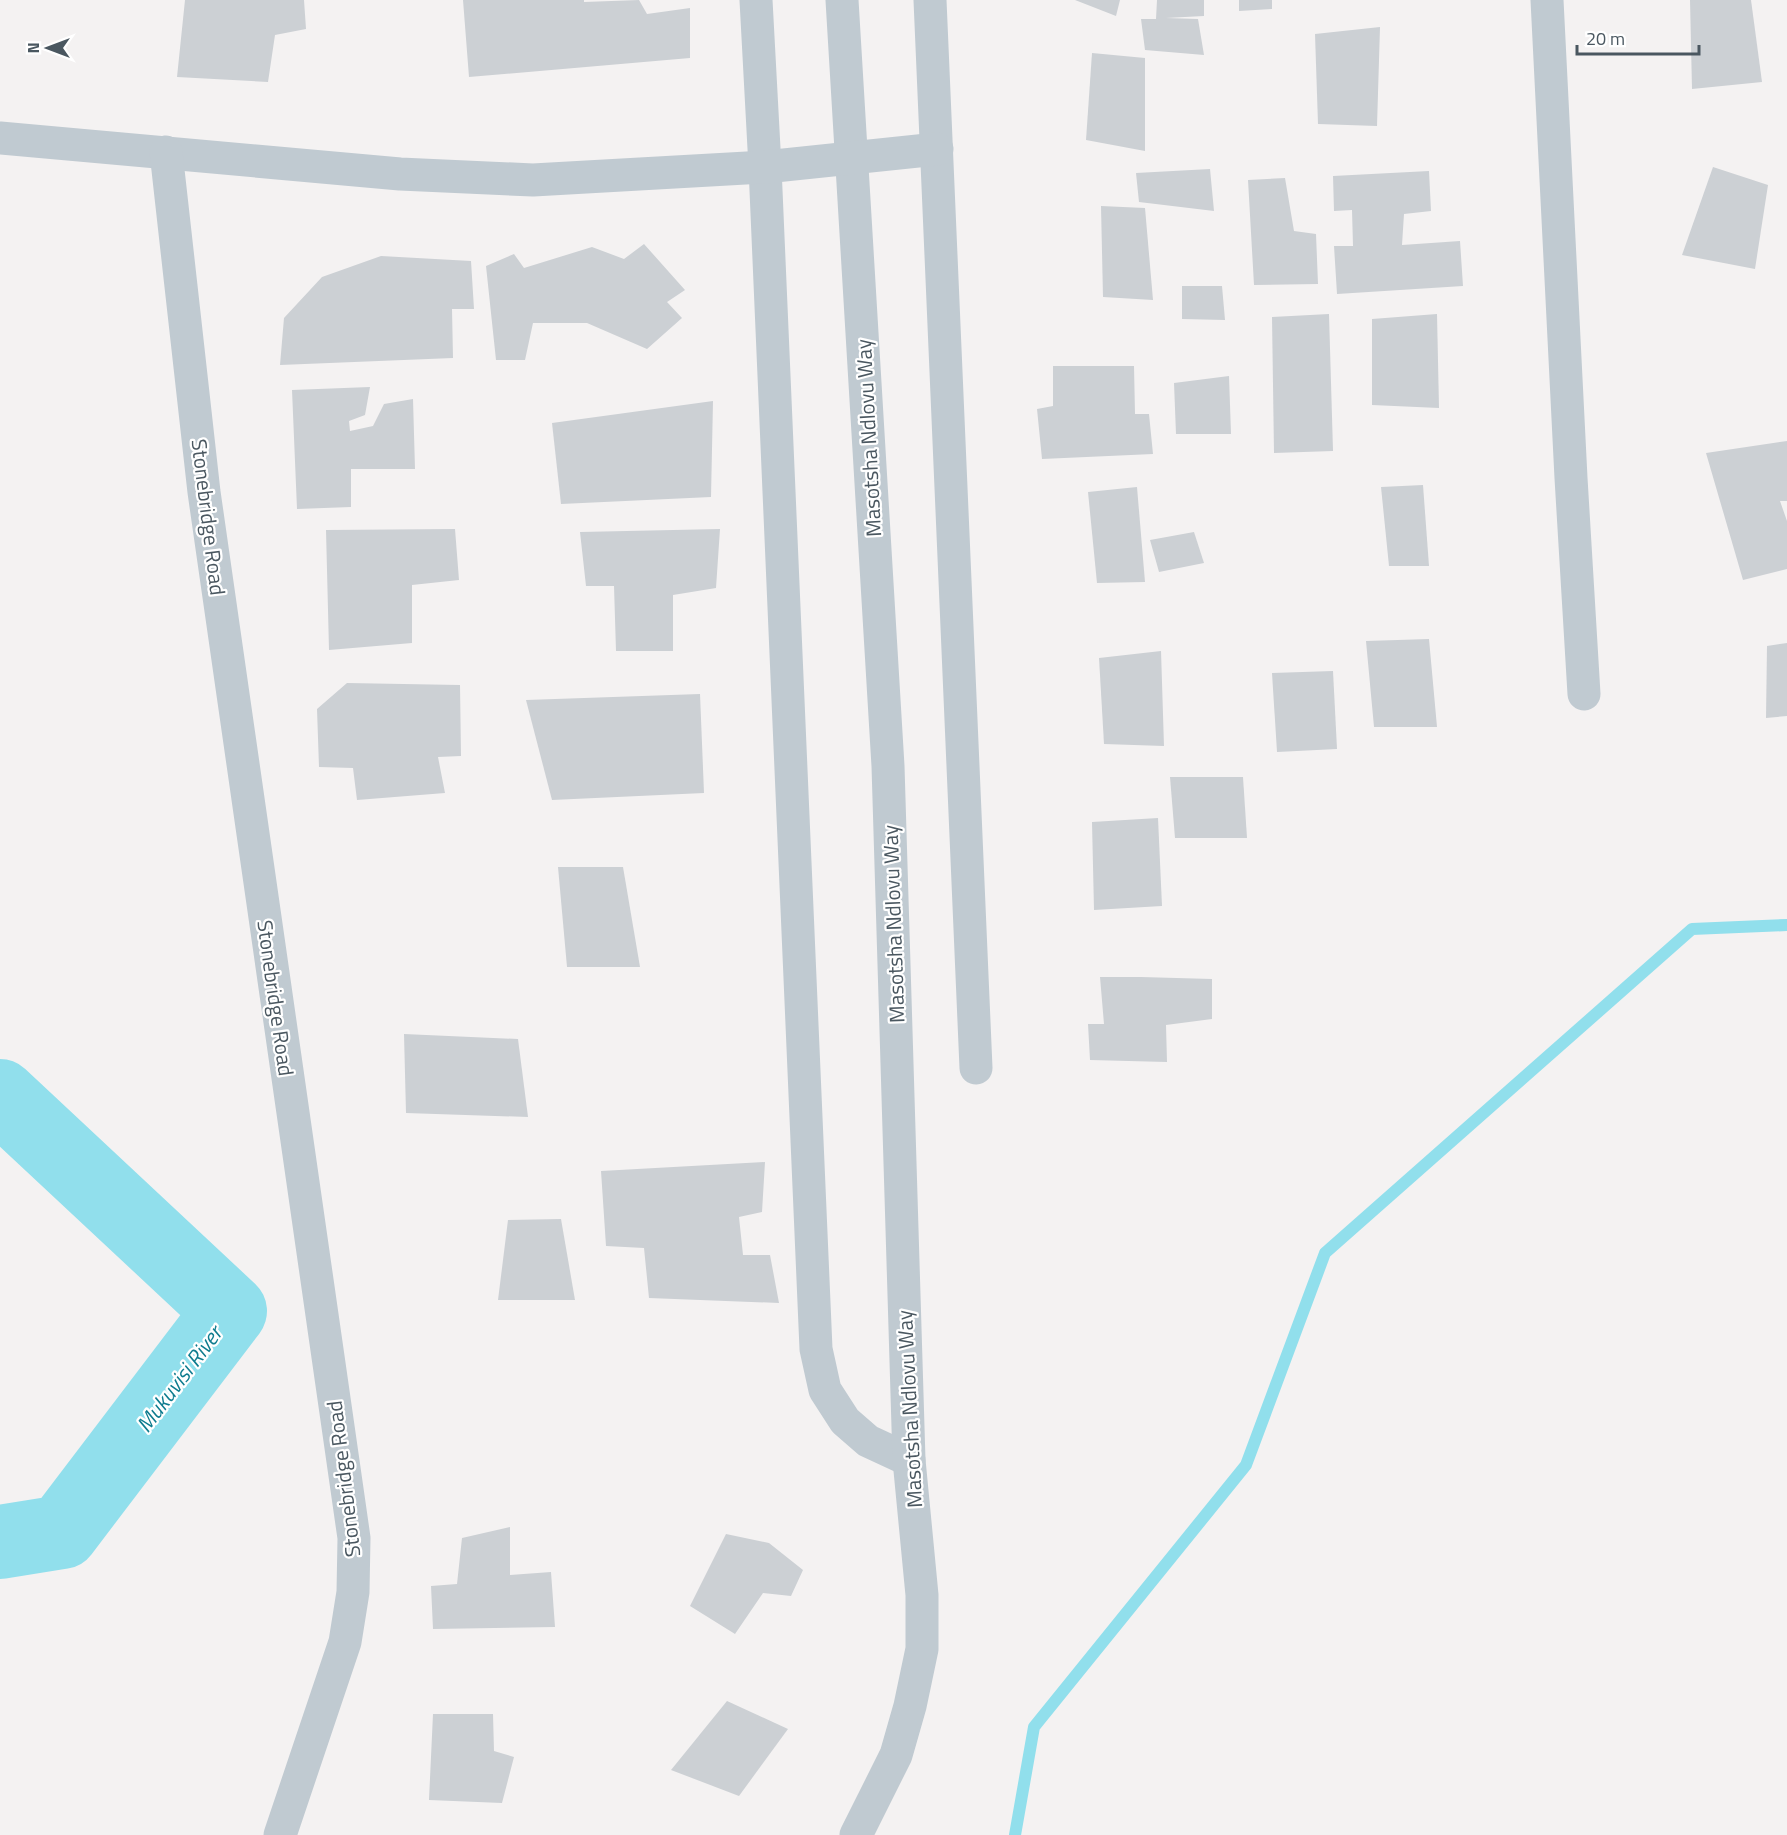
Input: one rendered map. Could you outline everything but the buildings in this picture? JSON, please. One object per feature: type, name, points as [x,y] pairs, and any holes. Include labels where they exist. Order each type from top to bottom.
[{"type":"street","points":[[756,0],[816,1349],[825,1390],[845,1421],[868,1440],[909,1460]]},
{"type":"street","name":"Masotsha Ndlovu Way","points":[[842,0],[888,766],[909,1460],[922,1595],[922,1649],[910,1706],[896,1755],[856,1835]]},
{"type":"street","points":[[930,0],[976,1068]]},
{"type":"street","points":[[1547,0],[1584,694]]},
{"type":"street","points":[[0,138],[400,174],[500,180],[596,178],[765,167],[937,149]]},
{"type":"street","name":"Stonebridge Road","points":[[166,152],[204,492],[354,1538],[353,1592],[345,1642],[280,1835]]},
{"type":"waterway","points":[[1015,1835],[1034,1727],[1246,1465],[1325,1253],[1692,929],[1787,925]]},
{"type":"waterway","name":"Mukuvisi River","points":[[0,1096],[230,1311],[62,1532],[0,1542]]}]
